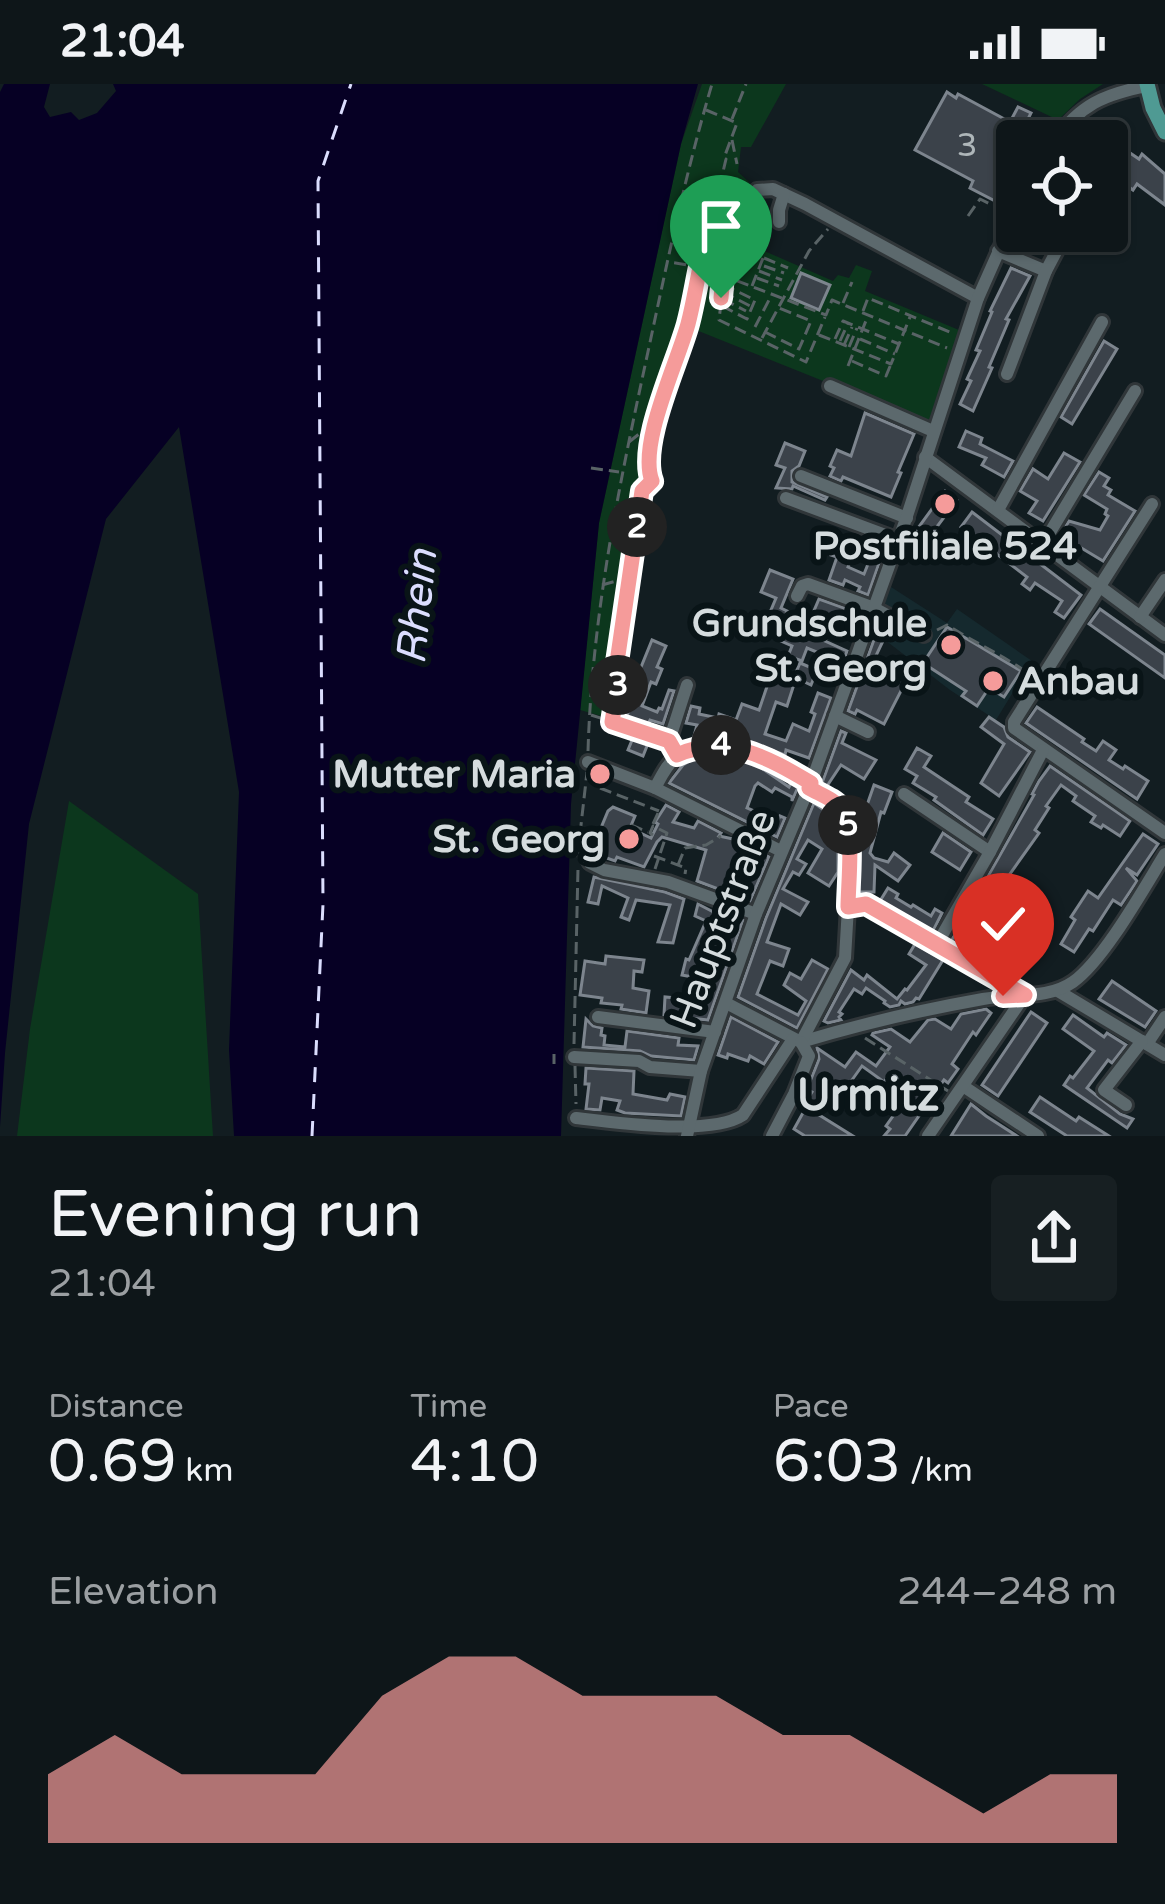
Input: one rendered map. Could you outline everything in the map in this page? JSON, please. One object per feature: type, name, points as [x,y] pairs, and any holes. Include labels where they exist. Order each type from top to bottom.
[{"type":"main road","points":[[1147,85],[1165,132]]},
{"type":"street","points":[[1072,120],[1112,92],[1147,85]]},
{"type":"street","points":[[757,190],[784,194],[978,298]]},
{"type":"street","points":[[779,222],[784,194]]},
{"type":"street","name":"Hauptstraße","points":[[688,1134],[715,1032],[756,914],[810,785],[998,252]]},
{"type":"street","points":[[1000,252],[1046,271]]},
{"type":"street","points":[[1007,374],[1056,252]]},
{"type":"street","points":[[998,510],[1102,322]]},
{"type":"street","points":[[830,386],[933,430]]},
{"type":"street","points":[[1043,544],[1135,391]]},
{"type":"street","points":[[926,458],[1165,635]]},
{"type":"street","points":[[801,476],[907,518]]},
{"type":"street","points":[[787,498],[899,540]]},
{"type":"street","points":[[1152,504],[1014,728],[1165,832]]},
{"type":"street","points":[[1140,617],[1165,580]]},
{"type":"street","points":[[797,596],[808,584],[874,608],[924,635]]},
{"type":"street","points":[[677,755],[669,741],[687,685]]},
{"type":"street","points":[[835,716],[868,732]]},
{"type":"street","points":[[576,1118],[688,1134],[735,1123],[797,1041],[845,958],[848,826],[838,804],[780,764],[716,744],[677,755],[655,788]]},
{"type":"street","points":[[937,944],[1043,750]]},
{"type":"street","points":[[588,762],[655,788],[781,851]]},
{"type":"street","points":[[904,794],[990,852]]},
{"type":"street","points":[[579,843],[590,863],[604,870],[681,887],[756,914]]},
{"type":"street","points":[[797,1041],[986,998],[1058,991],[1086,971],[1165,854]]},
{"type":"street","points":[[848,907],[866,904],[1025,995]]},
{"type":"street","points":[[1058,991],[1165,1055]]},
{"type":"street","points":[[928,1136],[1025,995]]},
{"type":"street","points":[[726,1003],[797,1041],[808,1056],[772,1136]]},
{"type":"street","points":[[598,1017],[715,1032]]},
{"type":"street","points":[[1126,1105],[1104,1090],[1165,1017]]},
{"type":"street","points":[[574,1057],[639,1061],[650,1067],[708,1066]]},
{"type":"street","points":[[960,1091],[1038,1136]]},
{"type":"path","points":[[576,1118],[573,1013],[579,843],[602,585],[667,261],[712,84]]},
{"type":"path","points":[[731,120],[746,84]]},
{"type":"path","points":[[700,267],[692,259],[706,196],[718,190],[737,122],[704,109]]},
{"type":"path","points":[[726,159],[737,164],[731,138]]},
{"type":"path","points":[[968,216],[980,199],[996,207]]},
{"type":"path","points":[[680,204],[703,209]]},
{"type":"path","points":[[761,340],[809,251],[835,220]]},
{"type":"path","points":[[783,277],[763,258],[728,244],[719,320],[806,362],[832,300]]},
{"type":"path","points":[[752,286],[763,258]]},
{"type":"path","points":[[667,261],[700,267],[826,315]]},
{"type":"path","points":[[612,722],[642,491],[652,481],[646,466],[700,267]]},
{"type":"path","points":[[758,271],[783,277]]},
{"type":"path","points":[[758,271],[783,277]]},
{"type":"path","points":[[843,304],[852,282]]},
{"type":"path","points":[[721,306],[747,319],[755,300],[722,284]]},
{"type":"path","points":[[754,327],[772,294]]},
{"type":"path","points":[[722,295],[751,310]]},
{"type":"path","points":[[844,345],[866,314],[868,298],[956,334]]},
{"type":"path","points":[[824,299],[952,350]]},
{"type":"path","points":[[778,307],[811,321]]},
{"type":"path","points":[[765,332],[799,349],[816,311]]},
{"type":"path","points":[[899,344],[843,321],[849,363],[886,376],[911,316]]},
{"type":"path","points":[[855,326],[859,339]]},
{"type":"path","points":[[818,334],[891,364]]},
{"type":"path","points":[[844,345],[859,339],[895,354]]},
{"type":"path","points":[[628,443],[656,420]]},
{"type":"path","points":[[591,468],[621,472]]},
{"type":"path","points":[[602,585],[629,578]]},
{"type":"path","points":[[924,635],[947,625],[1022,669],[1022,677],[1037,686]]},
{"type":"path","points":[[589,715],[669,741]]},
{"type":"path","points":[[624,806],[633,785]]},
{"type":"path","points":[[600,788],[660,812],[651,834],[632,825]]},
{"type":"path","points":[[678,865],[685,848],[719,839],[728,825]]},
{"type":"path","points":[[653,826],[667,833],[657,858],[686,868],[681,887]]},
{"type":"path","points":[[573,1013],[598,1017]]},
{"type":"path","points":[[848,1028],[960,1091]]},
{"type":"path","points":[[554,1054],[554,1064]]},
{"type":"shaded area","name":"Grundschule St. Georg","points":[[891,587],[947,623],[957,609],[1032,661],[996,720],[872,630]]},
{"type":"green space","points":[[702,84],[786,84],[751,147],[741,147],[738,172],[750,183],[743,202],[746,207],[724,210],[721,232],[833,281],[838,275],[849,278],[856,265],[872,271],[865,291],[959,330],[928,423],[691,328],[665,417],[616,720],[580,710],[599,523],[681,144]]},
{"type":"green space","points":[[982,84],[1103,84],[1058,120]]},
{"type":"green space","points":[[69,801],[198,894],[213,1136],[17,1136]]},
{"type":"water","name":"Rhein","points":[[4,84],[50,84],[44,107],[50,117],[71,112],[79,120],[97,113],[116,91],[113,84],[698,84],[599,523],[571,804],[561,1136],[234,1136],[229,1050],[239,792],[179,427],[106,519],[29,824],[0,1127],[0,92]]},
{"type":"building","points":[[947,92],[1006,120],[996,120],[996,201],[970,188],[973,181],[915,150]]},
{"type":"building","points":[[1018,107],[1031,113],[1028,120],[1011,120]]},
{"type":"building","points":[[1128,152],[1139,159],[1142,154],[1165,174],[1165,205],[1137,184],[1133,190],[1128,186]]},
{"type":"building","points":[[1011,268],[1030,276],[1006,319],[973,411],[960,404],[990,311]]},
{"type":"building","points":[[801,273],[830,285],[819,310],[791,298]]},
{"type":"building","points":[[1104,341],[1117,349],[1072,424],[1061,417]]},
{"type":"building","points":[[865,413],[914,434],[891,497],[830,476],[837,450],[851,456]]},
{"type":"building","points":[[966,431],[1013,461],[1004,477],[982,465],[986,458],[959,447]]},
{"type":"building","points":[[785,443],[805,451],[792,471],[792,482],[827,497],[825,500],[793,486],[776,488],[785,468],[776,465]]},
{"type":"building","points":[[1064,453],[1080,462],[1043,521],[1029,513],[1037,501],[1020,491],[1033,469],[1048,479]]},
{"type":"building","points":[[1099,472],[1109,478],[1104,486],[1111,490],[1108,495],[1135,511],[1103,561],[1060,536],[1069,521],[1100,530],[1107,509],[1084,495]]},
{"type":"building","points":[[945,491],[957,500],[921,548],[910,539]]},
{"type":"building","points":[[972,512],[1081,595],[1064,618],[1055,612],[1062,601],[1035,583],[1030,590],[1022,584],[1027,577],[961,527]]},
{"type":"building","points":[[838,538],[856,546],[848,567],[864,574],[873,542],[885,546],[868,595],[845,580],[843,585],[829,580]]},
{"type":"building","points":[[770,570],[793,579],[781,608],[787,611],[782,623],[788,625],[785,631],[806,639],[819,599],[861,614],[856,628],[834,620],[825,641],[847,651],[838,677],[823,670],[829,657],[807,648],[802,661],[788,656],[792,646],[765,634],[776,598],[761,592]]},
{"type":"building","points":[[1100,609],[1165,655],[1165,678],[1089,624]]},
{"type":"building","points":[[947,627],[1021,671],[1004,697],[989,688],[977,706],[962,696],[966,691],[923,663]]},
{"type":"building","points":[[875,637],[883,641],[872,672],[889,682],[906,659],[921,670],[910,686],[905,683],[884,724],[857,710],[855,714],[848,711]]},
{"type":"building","points":[[652,640],[666,646],[656,684],[651,682],[642,706],[657,712],[669,690],[674,691],[663,724],[650,720],[642,738],[649,741],[643,756],[628,750],[637,728],[624,723]]},
{"type":"building","points":[[800,663],[817,670],[811,685],[796,678],[787,706],[776,702],[765,734],[786,741],[793,724],[809,731],[818,693],[831,698],[809,758],[786,750],[785,755],[730,735],[694,736],[697,725],[686,723],[691,706],[700,708],[699,714],[736,720],[742,704],[759,710],[773,669],[794,677]]},
{"type":"building","points":[[1037,707],[1096,751],[1103,741],[1116,750],[1109,760],[1148,781],[1137,799],[1026,723]]},
{"type":"building","points":[[989,717],[1030,752],[999,796],[981,783],[1004,744],[981,727]]},
{"type":"building","points":[[841,731],[846,733],[842,743],[876,760],[864,779],[841,765],[827,786],[822,783]]},
{"type":"building","points":[[917,748],[931,756],[924,767],[993,819],[983,835],[913,783],[917,776],[905,769]]},
{"type":"building","points":[[710,754],[757,765],[789,787],[791,783],[798,787],[792,801],[775,788],[772,792],[758,783],[755,786],[747,808],[759,813],[756,820],[774,828],[780,816],[785,818],[777,837],[669,783],[683,765]]},
{"type":"building","points":[[1050,766],[1130,821],[1120,836],[1101,828],[1091,822],[1095,816],[1073,801],[1076,796],[1061,785],[1035,830],[1039,833],[995,895],[1000,898],[992,912],[974,901]]},
{"type":"building","points":[[874,785],[892,792],[870,853],[888,862],[894,853],[910,865],[898,881],[875,865],[874,892],[859,892],[859,828]]},
{"type":"building","points":[[814,803],[835,818],[837,827],[831,834],[838,837],[838,872],[829,886],[808,873],[822,849],[808,840],[797,859],[806,864],[799,875],[793,872],[783,889],[808,902],[800,915],[781,904],[767,942],[789,949],[783,966],[770,961],[757,994],[798,1015],[806,1001],[784,985],[790,973],[801,979],[812,960],[828,969],[797,1028],[738,997]]},
{"type":"building","points":[[666,805],[679,812],[673,822],[694,828],[698,821],[721,833],[719,836],[769,857],[750,901],[697,881],[706,850],[662,837],[644,867],[598,855],[593,847],[613,807],[635,816],[630,828],[651,838]]},
{"type":"building","points":[[943,833],[971,852],[960,870],[932,852]]},
{"type":"building","points":[[1143,834],[1158,844],[1137,875],[1126,868],[1137,881],[1121,905],[1113,900],[1074,952],[1061,944],[1088,891],[1098,898]]},
{"type":"building","points":[[594,877],[684,899],[673,943],[658,942],[670,905],[636,900],[629,920],[621,917],[628,898],[602,886],[598,904],[588,902]]},
{"type":"building","points":[[888,888],[911,907],[931,916],[935,909],[942,913],[933,931],[880,901]]},
{"type":"building","points":[[698,904],[729,920],[730,916],[743,920],[708,1020],[664,1015],[665,997],[698,1000],[703,979],[682,975],[706,921],[695,916]]},
{"type":"building","points":[[998,915],[1015,925],[991,955],[1010,966],[1007,972],[951,941],[956,933],[982,947]]},
{"type":"building","points":[[915,944],[943,960],[919,999],[890,1007],[866,988],[862,994],[854,989],[839,1012],[841,1020],[824,1021],[851,970],[864,980],[867,975],[897,999],[926,965],[909,954]]},
{"type":"building","points":[[606,956],[644,960],[642,972],[634,971],[633,988],[649,991],[646,1013],[580,995],[585,961],[605,964]]},
{"type":"building","points":[[1112,981],[1156,1011],[1145,1027],[1099,999]]},
{"type":"building","points":[[986,1009],[991,1013],[952,1064],[958,1069],[948,1083],[944,1080],[905,1136],[884,1136],[913,1088],[891,1072],[884,1082],[862,1066],[834,1105],[826,1099],[816,1113],[853,1136],[805,1136],[794,1129],[812,1092],[807,1089],[819,1059],[817,1048],[845,1067],[856,1052],[876,1066],[890,1047],[873,1033],[891,1029],[910,1042],[928,1020],[951,1029],[961,1014]]},
{"type":"building","points":[[1031,1012],[1047,1023],[998,1096],[982,1085]]},
{"type":"building","points":[[1073,1015],[1104,1037],[1107,1033],[1126,1045],[1087,1088],[1133,1119],[1127,1128],[1064,1085],[1094,1051],[1063,1029]]},
{"type":"building","points":[[731,1017],[778,1042],[764,1064],[750,1056],[748,1061],[718,1055]]},
{"type":"building","points":[[586,1019],[602,1028],[604,1045],[625,1047],[627,1031],[679,1038],[678,1045],[698,1046],[694,1060],[583,1047]]},
{"type":"building","points":[[586,1068],[634,1071],[633,1094],[667,1100],[670,1094],[685,1097],[681,1116],[625,1113],[617,1110],[620,1101],[602,1098],[600,1110],[586,1109]]},
{"type":"building","points":[[1040,1097],[1109,1136],[1067,1136],[1030,1112]]},
{"type":"building","points":[[971,1104],[986,1116],[1017,1136],[951,1136]]},
{"type":"ferry route","points":[[312,1136],[323,904],[318,181],[351,84]]},
{"type":"place","name":"Postfiliale 524","points":[[945,504]]},
{"type":"place","name":"Grundschule St. Georg","points":[[951,645]]},
{"type":"place","name":"Anbau","points":[[993,681]]},
{"type":"place","name":"Mutter Maria","points":[[600,774]]},
{"type":"place","name":"St. Georg","points":[[629,839]]},
{"type":"district","name":"Urmitz","points":[[868,1096]]},
{"type":"route","points":[[721,298],[723,275],[700,267],[646,466],[652,481],[642,491],[612,722],[669,741],[677,755],[716,744],[740,748],[811,783],[809,788],[845,813],[848,907],[866,904],[1025,995],[1003,996]]}]
